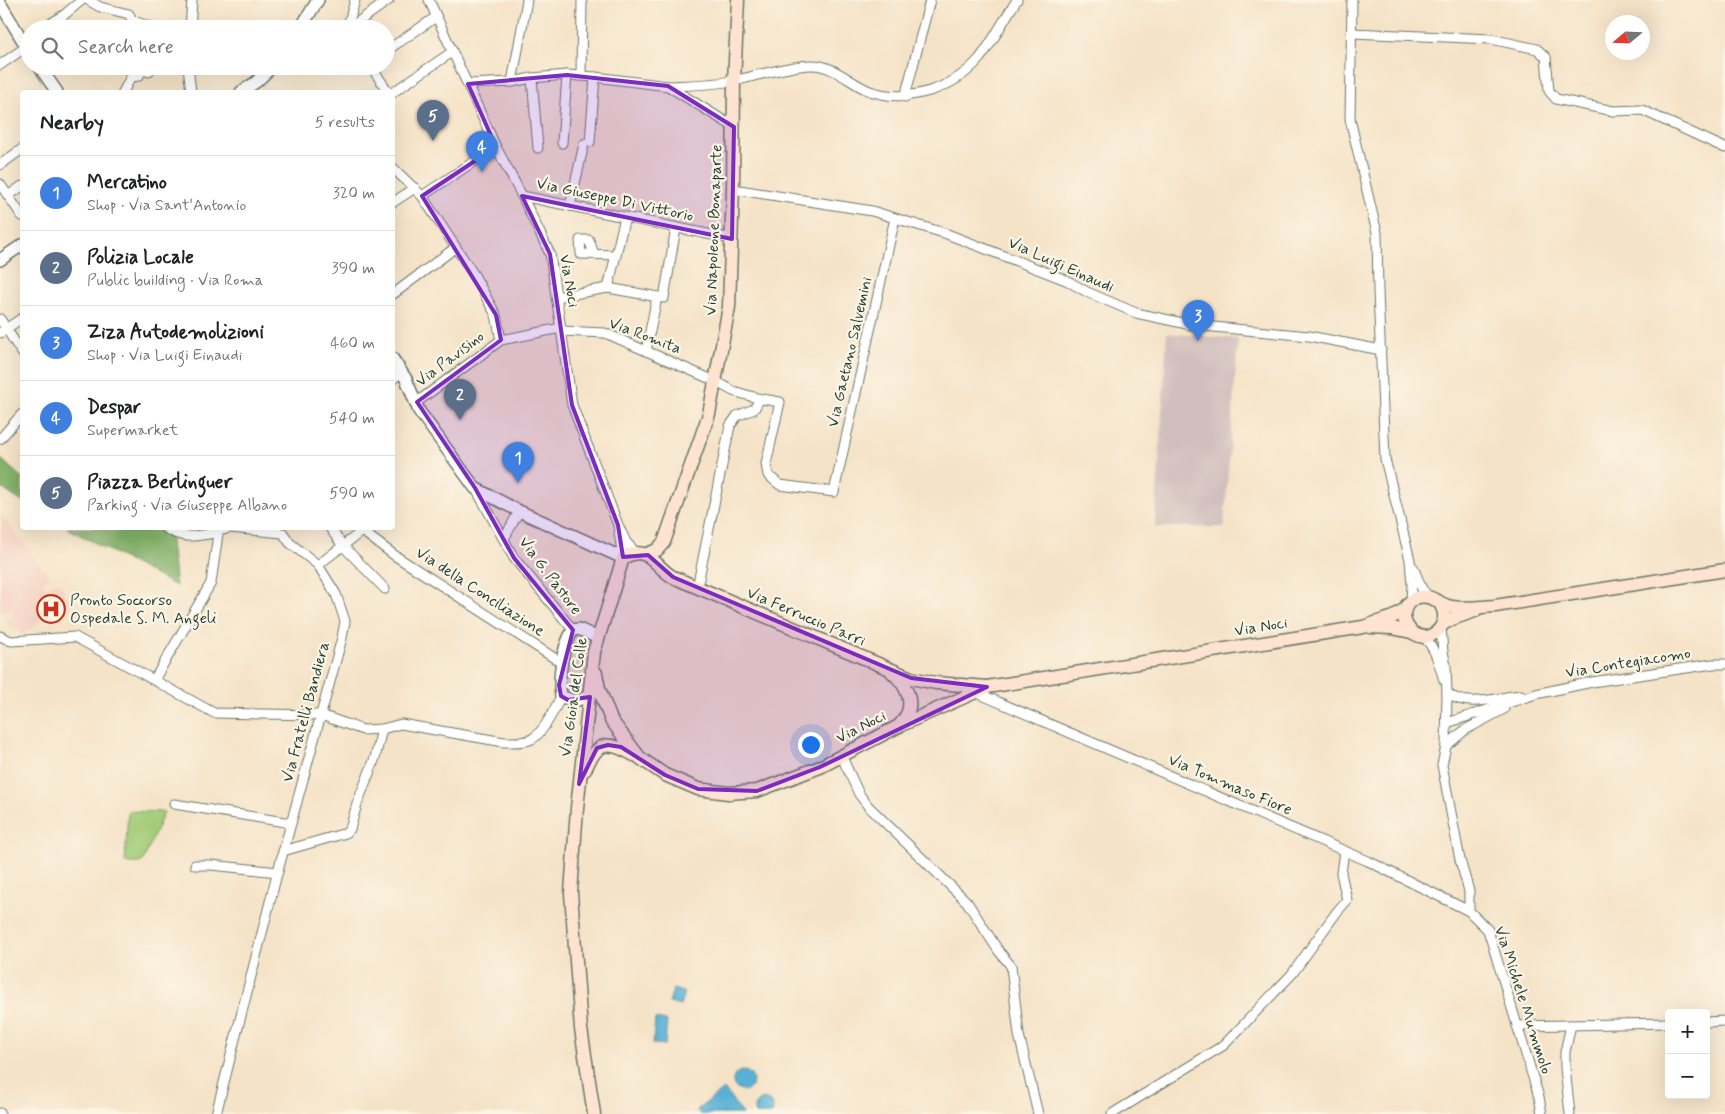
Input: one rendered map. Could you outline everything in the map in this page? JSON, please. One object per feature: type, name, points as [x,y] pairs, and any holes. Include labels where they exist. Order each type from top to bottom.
[{"type":"main road","name":"Via Napoleone Bonaparte","points":[[673,577],[667,566],[664,542],[709,414],[729,307],[734,189],[734,81],[738,0]]},
{"type":"main road","points":[[623,558],[657,550],[664,542]]},
{"type":"main road","name":"Via Ferruccio Parri","points":[[641,555],[651,557],[663,572],[673,577],[889,670],[911,678],[981,690]]},
{"type":"main road","name":"Via Gioia del Colle","points":[[579,784],[593,661],[598,638],[623,558]]},
{"type":"main road","points":[[1494,606],[1466,614],[1442,626],[1433,634],[1424,637],[1411,632],[1405,624],[1408,605],[1419,597],[1433,599],[1449,606],[1464,608],[1494,606],[1725,570]]},
{"type":"main road","points":[[1433,599],[1443,610],[1442,626]]},
{"type":"main road","name":"Via Noci","points":[[593,661],[599,688],[610,720],[640,758],[665,775],[698,789],[728,793],[757,791],[820,766],[899,726],[981,690],[1363,627],[1393,617],[1408,605]]},
{"type":"main road","name":"Via Noci","points":[[1363,627],[1392,628],[1411,632]]},
{"type":"main road","points":[[889,670],[900,679],[908,696],[909,708],[899,726]]},
{"type":"main road","points":[[594,1114],[581,1029],[572,892],[579,784],[589,759],[597,748],[608,745],[621,747],[640,758]]},
{"type":"street","points":[[57,20],[82,0]]},
{"type":"street","points":[[88,0],[100,7],[129,14],[132,20]]},
{"type":"street","points":[[191,20],[192,0]]},
{"type":"street","points":[[306,20],[318,0]]},
{"type":"street","points":[[349,20],[355,0]]},
{"type":"street","points":[[360,20],[389,0]]},
{"type":"street","name":"Via Noci","points":[[429,0],[496,147],[550,254],[572,405],[618,525],[626,542],[641,555]]},
{"type":"street","points":[[512,82],[527,0]]},
{"type":"street","points":[[581,76],[582,0]]},
{"type":"street","points":[[905,97],[930,0]]},
{"type":"street","points":[[468,84],[512,82],[567,75],[668,86],[734,81],[813,65],[828,68],[856,86],[871,92],[905,97],[940,88],[958,78],[979,59],[1017,0]]},
{"type":"street","points":[[1352,0],[1350,119],[1377,233],[1386,459],[1410,560],[1412,585],[1408,605]]},
{"type":"street","points":[[1,6],[20,35]]},
{"type":"street","points":[[395,45],[436,17]]},
{"type":"street","points":[[1352,33],[1491,39],[1537,49],[1546,57],[1549,92],[1556,99],[1613,111],[1642,110],[1725,148]]},
{"type":"street","points":[[0,65],[20,49]]},
{"type":"street","points":[[395,91],[452,52]]},
{"type":"street","points":[[45,75],[56,90]]},
{"type":"street","points":[[125,90],[131,77],[139,75]]},
{"type":"street","points":[[189,75],[191,90]]},
{"type":"street","points":[[244,90],[263,75]]},
{"type":"street","points":[[377,75],[387,90]]},
{"type":"street","points":[[562,143],[567,75]]},
{"type":"street","points":[[570,206],[587,143],[594,77]]},
{"type":"street","points":[[532,78],[538,148]]},
{"type":"street","points":[[668,86],[734,127]]},
{"type":"street","points":[[422,196],[496,147]]},
{"type":"street","points":[[0,165],[20,150]]},
{"type":"street","points":[[395,170],[422,196],[474,275],[496,315],[501,340]]},
{"type":"street","points":[[1,187],[20,213]]},
{"type":"street","points":[[8,196],[20,187]]},
{"type":"street","points":[[395,201],[415,188]]},
{"type":"street","name":"Via Luigi Einaudi","points":[[734,189],[872,210],[947,234],[1066,280],[1087,292],[1136,313],[1192,325],[1309,336],[1381,350]]},
{"type":"street","name":"Via Giuseppe Di Vittorio","points":[[522,196],[732,239]]},
{"type":"street","points":[[608,288],[625,217]]},
{"type":"street","name":"Via Gaetano Salvemini","points":[[834,492],[895,218]]},
{"type":"street","points":[[646,351],[676,228]]},
{"type":"street","points":[[0,260],[20,246]]},
{"type":"street","points":[[395,293],[455,248]]},
{"type":"street","points":[[594,254],[616,255]]},
{"type":"street","points":[[556,297],[608,288],[660,297]]},
{"type":"street","points":[[0,319],[3,331],[20,351]]},
{"type":"street","points":[[3,331],[20,319]]},
{"type":"street","name":"Via Romita","points":[[561,329],[605,334],[715,381],[733,391],[760,399],[780,402],[766,464],[768,475],[780,484],[834,492]]},
{"type":"street","name":"Via Pavisino","points":[[417,402],[501,340],[561,329]]},
{"type":"street","points":[[395,362],[402,371],[417,402],[419,411],[475,488],[519,511],[623,558]]},
{"type":"street","points":[[395,377],[402,371]]},
{"type":"street","points":[[697,588],[730,426],[737,416],[754,409],[760,399]]},
{"type":"street","points":[[0,439],[20,416]]},
{"type":"street","name":"Via G. Pastore","points":[[475,488],[514,558],[573,630]]},
{"type":"street","points":[[504,539],[519,511]]},
{"type":"street","name":"Via Noci","points":[[618,525],[623,558]]},
{"type":"street","points":[[154,680],[211,583],[218,530],[188,536],[176,535],[168,530]]},
{"type":"street","points":[[284,530],[290,543],[318,565],[343,546],[359,530]]},
{"type":"street","points":[[331,530],[343,546],[385,589]]},
{"type":"street","name":"Via della Conciliazione","points":[[361,530],[394,556],[562,663]]},
{"type":"street","points":[[1410,560],[1422,589],[1433,599]]},
{"type":"street","name":"Via Fratelli Bandiera","points":[[216,1114],[239,1018],[342,638],[345,621],[336,594],[318,565]]},
{"type":"street","points":[[1442,626],[1442,652],[1446,666],[1447,693],[1446,746],[1442,765],[1460,860],[1469,891],[1469,911]]},
{"type":"street","points":[[590,695],[576,701],[568,700],[562,696],[559,685],[562,663],[568,637],[573,630],[579,629],[598,638]]},
{"type":"street","points":[[0,636],[11,641],[75,637],[214,713],[321,715],[364,730],[382,729],[401,724],[504,742],[522,742],[533,738],[547,723],[562,696]]},
{"type":"street","points":[[1424,637],[1436,653],[1447,693]]},
{"type":"street","name":"Via Contegiacomo","points":[[1447,693],[1455,699],[1468,702],[1536,694],[1592,682],[1713,664],[1725,664]]},
{"type":"street","name":"Via Tommaso Fiore","points":[[981,690],[1344,851],[1469,911]]},
{"type":"street","name":"Via Contegiacomo","points":[[1447,723],[1536,694]]},
{"type":"street","name":"Via Contegiacomo","points":[[1446,746],[1480,721],[1536,694]]},
{"type":"street","points":[[284,851],[346,833],[350,829],[357,804],[375,758],[382,729]]},
{"type":"street","points":[[841,755],[858,794],[967,902],[998,950],[1011,966],[1020,1035],[1038,1114]]},
{"type":"street","points":[[174,804],[291,823]]},
{"type":"street","points":[[1112,1114],[1224,1045],[1292,974],[1347,900],[1341,873],[1344,851]]},
{"type":"street","points":[[195,865],[278,872]]},
{"type":"street","name":"Via Michele Mummolo","points":[[1469,911],[1488,930],[1539,1097],[1542,1114]]},
{"type":"street","points":[[1710,1022],[1725,1021]]},
{"type":"street","points":[[1517,1026],[1665,1023]]},
{"type":"street","name":"Via Michele Mummolo","points":[[1570,1114],[1565,1052],[1571,1025]]},
{"type":"highlighted area","points":[[567,75],[668,86],[734,127],[732,239],[522,196],[550,254],[572,405],[618,525],[623,557],[648,555],[673,577],[911,678],[987,687],[820,767],[757,791],[698,789],[665,775],[621,747],[608,745],[597,748],[579,784],[590,697],[568,700],[561,696],[559,685],[573,630],[514,558],[475,488],[417,402],[501,340],[496,315],[422,196],[496,147],[468,84]]},
{"type":"shaded area","points":[[1167,333],[1238,339],[1224,527],[1155,527]]},
{"type":"shaded area","points":[[1,515],[50,577],[42,583],[46,589],[57,581],[69,599],[22,635],[16,628],[13,630],[6,621],[14,615],[10,610],[6,612],[0,609]]},
{"type":"green space","points":[[0,458],[20,476],[20,501],[0,487]]},
{"type":"green space","points":[[71,530],[161,530],[170,533],[176,586]]},
{"type":"green space","points":[[128,811],[164,812],[143,861],[140,863],[125,863]]},
{"type":"water","points":[[673,989],[684,992],[680,1006],[669,1003]]},
{"type":"water","points":[[655,1019],[667,1021],[665,1045],[653,1044]]},
{"type":"water","points":[[743,1071],[750,1074],[753,1081],[750,1088],[743,1091],[736,1088],[733,1081],[736,1074]]},
{"type":"water","points":[[724,1089],[743,1114],[700,1114],[697,1110]]},
{"type":"water","points":[[764,1099],[772,1105],[772,1114],[755,1114],[755,1104]]},
{"type":"place","name":"Piazza Berlinguer","points":[[433,141]]},
{"type":"place","name":"Despar","points":[[482,172]]},
{"type":"place","name":"Ziza Autodemolizioni","points":[[1198,341]]},
{"type":"place","name":"Polizia Locale","points":[[460,420]]},
{"type":"place","name":"Mercatino","points":[[518,483]]},
{"type":"place","name":"Pronto Soccorso Ospedale S. M. Angeli","points":[[51,609]]}]
